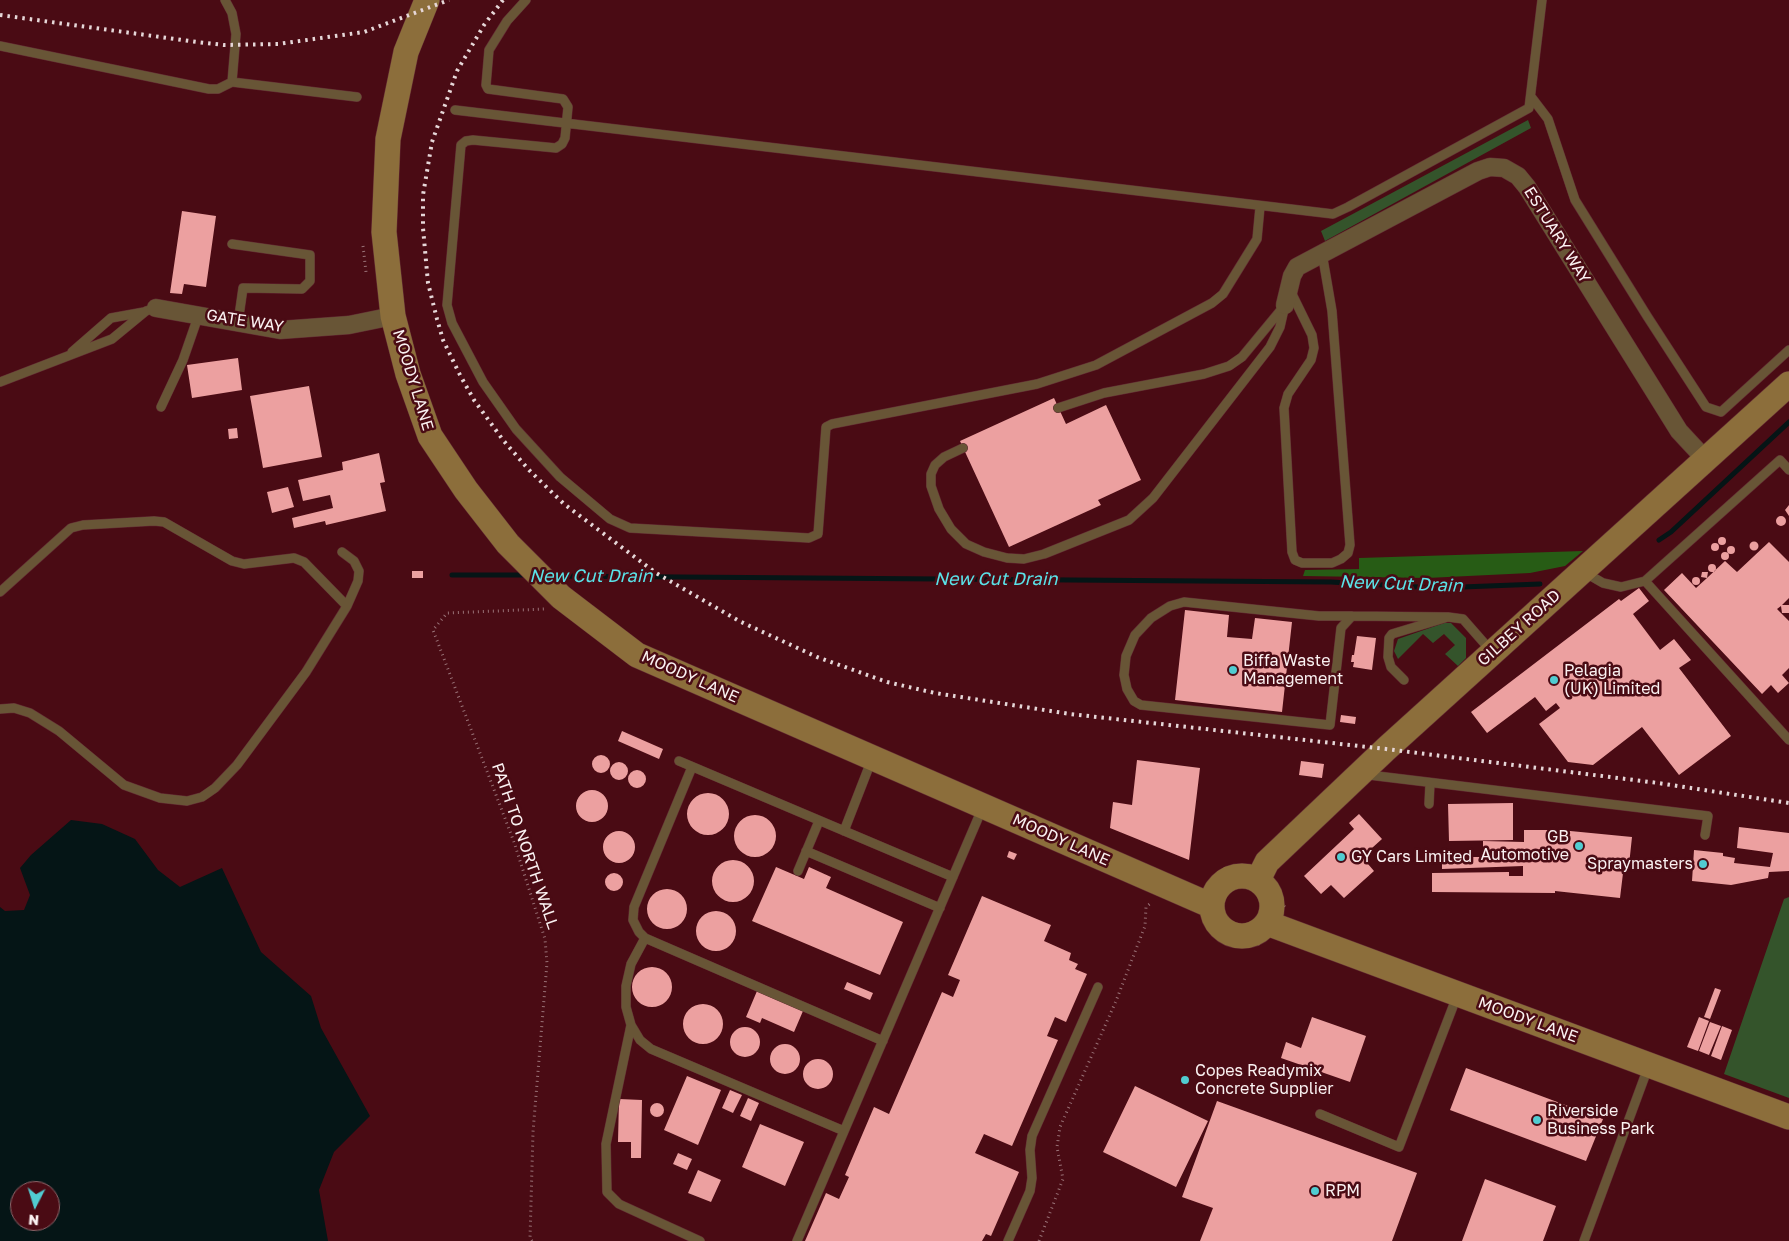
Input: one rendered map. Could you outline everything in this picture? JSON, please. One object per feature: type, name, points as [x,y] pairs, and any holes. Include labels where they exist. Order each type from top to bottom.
[{"type":"street","name":"MOODY LANE","points":[[427,0],[406,52],[388,139],[384,232],[393,316],[408,374],[430,436],[466,490],[508,544],[530,566],[549,596],[561,597],[637,655],[1212,906]]},
{"type":"street","name":"ESTUARY WAY","points":[[1287,296],[1297,267],[1478,171],[1490,167],[1504,168],[1518,176],[1528,187],[1679,431],[1704,459]]},
{"type":"street","name":"GATE WAY","points":[[151,310],[199,314],[280,330],[349,324],[393,316]]},
{"type":"street","name":"GILBEY ROAD","points":[[1258,880],[1267,862],[1364,770],[1704,459],[1789,384]]},
{"type":"street","points":[[1240,876],[1258,880],[1264,885],[1271,899],[1272,910],[1267,923],[1260,930],[1250,935],[1239,936],[1229,933],[1215,920],[1212,906],[1213,896],[1221,884],[1229,879],[1240,876]]},
{"type":"street","name":"MOODY LANE","points":[[1267,923],[1789,1117]]},
{"type":"lane","points":[[226,0],[232,13],[236,34],[232,82]]},
{"type":"lane","points":[[526,0],[507,21],[489,50],[486,85],[488,89],[563,99],[568,107],[565,138],[562,144],[556,148],[473,140],[466,140],[461,145],[447,305],[452,323],[483,382],[516,429],[560,477],[610,519],[630,528],[809,538],[818,534],[826,427],[832,424],[1037,384],[1096,365],[1212,303],[1223,294],[1256,239],[1260,207]]},
{"type":"lane","points":[[455,110],[1260,207],[1333,214],[1523,113],[1529,108],[1532,98],[1542,0]]},
{"type":"lane","points":[[0,46],[209,89],[218,88],[232,82],[357,97]]},
{"type":"lane","points":[[1532,98],[1548,119],[1574,200],[1646,316],[1706,407],[1721,412],[1789,350]]},
{"type":"lane","points":[[232,244],[310,254],[310,281],[302,289],[242,288],[238,323]]},
{"type":"lane","points":[[1287,296],[1312,334],[1314,348],[1310,360],[1288,394],[1284,408],[1292,552],[1295,560],[1302,563],[1332,563],[1342,560],[1348,553],[1350,545],[1332,311],[1322,253]]},
{"type":"lane","points":[[1058,408],[1104,393],[1204,374],[1229,366],[1242,356],[1287,296]]},
{"type":"lane","points":[[963,448],[944,456],[935,465],[931,474],[931,486],[939,509],[951,529],[966,544],[984,552],[1007,558],[1024,559],[1044,554],[1129,520],[1153,498],[1270,347],[1280,327],[1287,296]]},
{"type":"lane","points":[[0,382],[112,339],[151,310]]},
{"type":"lane","points":[[66,356],[111,318],[151,310]]},
{"type":"lane","points":[[161,407],[183,360],[199,314]]},
{"type":"lane","points":[[1582,571],[1602,583],[1621,587],[1646,581],[1780,460],[1789,470]]},
{"type":"lane","points":[[0,592],[54,541],[71,528],[83,525],[154,520],[164,522],[232,561],[244,564],[294,558],[304,562],[347,606]]},
{"type":"lane","points":[[0,709],[14,708],[30,713],[59,732],[124,785],[160,798],[187,801],[202,797],[215,788],[237,765],[306,672],[347,606],[358,582],[359,572],[354,561],[342,552]]},
{"type":"lane","points":[[1646,581],[1788,738]]},
{"type":"lane","points":[[1352,616],[1341,628],[1330,725],[1141,705],[1134,701],[1127,689],[1124,675],[1126,656],[1135,635],[1151,618],[1170,606],[1184,602],[1319,616],[1352,616],[1448,617],[1463,619],[1493,652]]},
{"type":"lane","points":[[1404,680],[1391,667],[1388,657],[1389,638],[1392,634],[1448,617]]},
{"type":"lane","points":[[844,831],[873,758]]},
{"type":"lane","points":[[679,762],[953,877]]},
{"type":"lane","points":[[692,767],[634,907],[633,920],[639,932],[645,938],[883,1041]]},
{"type":"lane","points":[[1364,770],[1369,776],[1708,816],[1705,835]]},
{"type":"lane","points":[[1429,804],[1430,783]]},
{"type":"lane","points":[[797,1241],[983,806]]},
{"type":"lane","points":[[798,871],[819,821]]},
{"type":"lane","points":[[806,851],[940,908]]},
{"type":"lane","points":[[645,938],[631,964],[626,986],[626,1007],[631,1025],[640,1040],[651,1049],[844,1131]]},
{"type":"lane","points":[[1008,1241],[1030,1191],[1032,1136],[1098,987]]},
{"type":"lane","points":[[1320,1114],[1399,1147],[1458,994]]},
{"type":"lane","points":[[631,1025],[606,1144],[607,1192],[619,1204],[700,1241]]},
{"type":"lane","points":[[1584,1241],[1649,1065]]},
{"type":"path","name":"PATH TO NORTH WALL","points":[[531,1240],[533,1132],[547,963],[545,939],[514,842],[433,630],[447,613],[545,610],[549,596]]},
{"type":"path","points":[[1039,1241],[1063,1179],[1057,1147],[1060,1127],[1116,1000],[1145,926],[1146,907],[1153,902],[1161,884]]},
{"type":"green space","points":[[1528,120],[1531,128],[1325,241],[1321,231]]},
{"type":"green space","points":[[1583,551],[1565,566],[1530,573],[1427,578],[1303,576],[1305,570],[1359,569],[1359,558]]},
{"type":"green space","points":[[1444,623],[1451,623],[1466,638],[1466,658],[1458,666],[1445,654],[1455,645],[1444,634],[1433,643],[1423,634],[1398,659],[1394,651],[1398,639]]},
{"type":"green space","points":[[1789,897],[1789,1098],[1724,1074],[1784,899]]},
{"type":"shaded area","points":[[71,820],[102,824],[135,839],[158,870],[180,887],[222,868],[261,952],[311,996],[321,1028],[370,1116],[334,1152],[319,1190],[328,1241],[0,1241],[0,907],[5,911],[24,910],[30,895],[20,868],[31,855]]},
{"type":"building","points":[[182,211],[216,216],[206,287],[184,284],[182,294],[170,293]]},
{"type":"building","points":[[238,358],[242,390],[192,398],[187,365]]},
{"type":"building","points":[[309,386],[322,457],[263,468],[250,396]]},
{"type":"building","points":[[1054,398],[1066,424],[1106,405],[1141,480],[1098,500],[1101,505],[1009,547],[960,441]]},
{"type":"building","points":[[237,428],[238,438],[229,439],[228,429]]},
{"type":"building","points":[[379,453],[385,482],[380,483],[386,511],[326,525],[325,521],[294,528],[292,518],[333,508],[330,495],[303,501],[298,480],[343,470],[342,462]]},
{"type":"building","points":[[288,487],[294,507],[272,513],[267,492]]},
{"type":"building","points":[[1789,505],[1789,516],[1785,510]]},
{"type":"building","points":[[1779,516],[1783,516],[1786,521],[1785,525],[1779,526],[1776,523],[1776,519]]},
{"type":"building","points":[[1722,537],[1726,541],[1722,545],[1718,541]]},
{"type":"building","points":[[1754,542],[1758,546],[1754,550],[1750,546]]},
{"type":"building","points":[[1769,542],[1789,562],[1789,598],[1782,605],[1789,605],[1789,613],[1782,613],[1781,606],[1777,609],[1789,621],[1789,668],[1782,675],[1789,683],[1778,693],[1771,685],[1762,694],[1664,590],[1682,573],[1696,588],[1725,561],[1737,572]]},
{"type":"building","points":[[1715,543],[1719,547],[1715,551],[1711,547]]},
{"type":"building","points":[[1731,546],[1735,550],[1731,554],[1727,550]]},
{"type":"building","points":[[1725,552],[1729,556],[1725,560],[1721,556]]},
{"type":"building","points":[[1712,564],[1716,568],[1712,572],[1708,568]]},
{"type":"building","points":[[412,571],[423,571],[423,578],[412,578]]},
{"type":"building","points":[[1702,572],[1708,572],[1707,578],[1701,577]]},
{"type":"building","points":[[1696,577],[1700,581],[1696,585],[1692,581]]},
{"type":"building","points":[[1639,588],[1649,601],[1633,614],[1660,650],[1674,639],[1691,660],[1679,668],[1731,736],[1679,775],[1642,727],[1593,765],[1568,762],[1539,724],[1560,708],[1556,703],[1546,711],[1535,697],[1487,733],[1471,712],[1619,599],[1621,601]]},
{"type":"building","name":"Biffa Waste Management","points":[[1185,610],[1229,615],[1227,637],[1252,639],[1255,618],[1292,622],[1282,712],[1175,700]]},
{"type":"building","points":[[1357,636],[1376,638],[1372,670],[1353,667],[1354,662],[1351,662]]},
{"type":"building","points":[[1341,715],[1356,717],[1355,724],[1340,722]]},
{"type":"building","points":[[622,731],[663,749],[659,759],[618,741]]},
{"type":"building","points":[[601,755],[607,758],[610,764],[607,770],[601,773],[595,770],[592,764],[595,758]]},
{"type":"building","points":[[1137,760],[1200,768],[1189,860],[1110,828],[1113,802],[1132,805]]},
{"type":"building","points":[[1301,761],[1324,764],[1322,778],[1299,775]]},
{"type":"building","points":[[619,762],[625,765],[628,771],[625,777],[619,780],[613,777],[610,771],[613,765]]},
{"type":"building","points":[[637,770],[643,773],[646,779],[643,785],[637,788],[631,785],[628,779],[631,773]]},
{"type":"building","points":[[592,790],[604,794],[608,806],[604,818],[592,822],[580,818],[576,806],[580,794]]},
{"type":"building","points":[[708,793],[723,799],[729,814],[723,829],[708,835],[693,829],[687,814],[693,799]]},
{"type":"building","points":[[1513,803],[1513,840],[1449,841],[1448,804]]},
{"type":"building","points":[[1359,814],[1382,839],[1362,857],[1374,871],[1344,898],[1331,885],[1321,894],[1304,876],[1354,829],[1349,823]]},
{"type":"building","points":[[755,815],[770,821],[776,836],[770,851],[755,857],[740,851],[734,836],[740,821]]},
{"type":"building","points":[[1739,827],[1789,833],[1789,871],[1769,872],[1768,878],[1731,885],[1692,881],[1694,850],[1723,853],[1723,856],[1735,858],[1734,863],[1770,867],[1773,853],[1737,848]]},
{"type":"building","points":[[1524,830],[1560,830],[1632,837],[1629,865],[1624,865],[1620,898],[1555,891],[1555,893],[1432,892],[1432,873],[1509,872],[1509,876],[1523,876],[1523,866],[1442,869],[1442,857],[1483,857],[1483,841],[1524,842]]},
{"type":"building","points":[[619,831],[631,835],[635,847],[631,859],[619,863],[607,859],[603,847],[607,835]]},
{"type":"building","points":[[1009,851],[1017,854],[1014,860],[1007,857]]},
{"type":"building","points":[[733,860],[748,866],[754,881],[748,896],[733,902],[718,896],[712,881],[718,866]]},
{"type":"building","points":[[776,867],[804,879],[809,867],[831,877],[826,888],[903,922],[880,975],[752,921]]},
{"type":"building","points":[[614,873],[620,876],[623,882],[620,888],[614,891],[608,888],[605,882],[608,876]]},
{"type":"building","points":[[667,889],[681,895],[687,909],[681,923],[667,929],[653,923],[647,909],[653,895]]},
{"type":"building","points":[[982,896],[1051,925],[1044,941],[1071,953],[1069,960],[1078,964],[1075,969],[1087,974],[1066,1022],[1055,1017],[1047,1036],[1058,1040],[1012,1146],[984,1134],[975,1153],[1019,1172],[991,1236],[986,1234],[982,1241],[805,1241],[826,1193],[839,1199],[849,1177],[845,1175],[874,1107],[889,1114],[942,992],[953,997],[960,980],[948,975]]},
{"type":"building","points":[[712,911],[720,911],[727,914],[733,920],[736,931],[733,942],[727,948],[720,951],[712,951],[705,948],[699,942],[696,935],[696,927],[699,920],[705,914]]},
{"type":"building","points":[[648,967],[656,967],[663,970],[669,976],[672,987],[669,998],[663,1004],[656,1007],[648,1007],[641,1004],[635,998],[632,991],[632,983],[635,976],[641,970]]},
{"type":"building","points":[[847,982],[873,993],[870,1000],[844,989]]},
{"type":"building","points":[[1715,988],[1721,990],[1710,1019],[1704,1017]]},
{"type":"building","points":[[757,991],[803,1011],[794,1032],[762,1018],[760,1023],[746,1017]]},
{"type":"building","points":[[699,1004],[707,1004],[714,1007],[720,1013],[723,1024],[720,1035],[714,1041],[707,1044],[699,1044],[692,1041],[686,1035],[683,1028],[683,1020],[686,1013],[692,1007]]},
{"type":"building","points":[[1312,1017],[1366,1036],[1350,1082],[1281,1058],[1286,1042],[1301,1048]]},
{"type":"building","points":[[1699,1017],[1709,1021],[1698,1051],[1687,1047]]},
{"type":"building","points":[[1710,1022],[1721,1026],[1709,1055],[1699,1051]]},
{"type":"building","points":[[1722,1026],[1732,1030],[1721,1060],[1711,1056]]},
{"type":"building","points":[[745,1027],[756,1031],[760,1042],[756,1053],[745,1057],[734,1053],[730,1042],[734,1031]]},
{"type":"building","points":[[785,1044],[796,1048],[800,1059],[796,1070],[785,1074],[774,1070],[770,1059],[774,1048]]},
{"type":"building","points":[[818,1059],[829,1063],[833,1074],[829,1085],[818,1089],[807,1085],[803,1074],[807,1063]]},
{"type":"building","points":[[1466,1068],[1603,1119],[1586,1161],[1450,1110]]},
{"type":"building","points":[[687,1076],[721,1090],[698,1145],[664,1130]]},
{"type":"building","points":[[1135,1086],[1208,1121],[1176,1187],[1103,1152]]},
{"type":"building","points":[[730,1090],[742,1095],[733,1113],[722,1108]]},
{"type":"building","points":[[748,1098],[759,1103],[751,1121],[740,1116]]},
{"type":"building","points":[[619,1099],[642,1100],[641,1158],[631,1158],[631,1142],[618,1142]]},
{"type":"building","name":"RPM","points":[[1217,1101],[1417,1173],[1392,1241],[1200,1241],[1213,1208],[1182,1197]]},
{"type":"building","points":[[657,1103],[662,1105],[664,1110],[662,1115],[657,1117],[652,1115],[650,1110],[652,1105]]},
{"type":"building","points":[[760,1124],[804,1142],[785,1186],[742,1167]]},
{"type":"building","points":[[678,1153],[692,1159],[687,1170],[673,1164]]},
{"type":"building","points":[[698,1170],[721,1180],[711,1202],[688,1193]]},
{"type":"building","points":[[1485,1179],[1556,1206],[1543,1241],[1462,1241]]},
{"type":"waterway","name":"New Cut Drain","points":[[1659,540],[1671,532],[1789,422]]},
{"type":"waterway","name":"New Cut Drain","points":[[452,575],[527,575]]},
{"type":"waterway","name":"New Cut Drain","points":[[550,576],[1331,582],[1436,588],[1540,584]]},
{"type":"railway","points":[[0,15],[224,45],[278,44],[364,32],[449,0]]},
{"type":"railway","points":[[503,0],[484,25],[457,71],[432,142],[423,195],[423,228],[428,283],[437,319],[443,340],[460,375],[474,400],[503,440],[529,470],[564,504],[656,573],[739,621],[817,657],[887,682],[935,693],[1070,714],[1386,749],[1658,783],[1789,803]]},
{"type":"place","name":"Biffa Waste Management","points":[[1233,670]]},
{"type":"place","name":"Pelagia (UK) Limited","points":[[1554,680]]},
{"type":"place","name":"GB Automotive","points":[[1579,846]]},
{"type":"place","name":"GY Cars Limited","points":[[1341,857]]},
{"type":"place","name":"Spraymasters","points":[[1703,864]]},
{"type":"place","name":"Copes Readymix Concrete Supplier","points":[[1185,1080]]},
{"type":"place","name":"Riverside Business Park","points":[[1537,1120]]},
{"type":"place","name":"RPM","points":[[1315,1191]]}]
